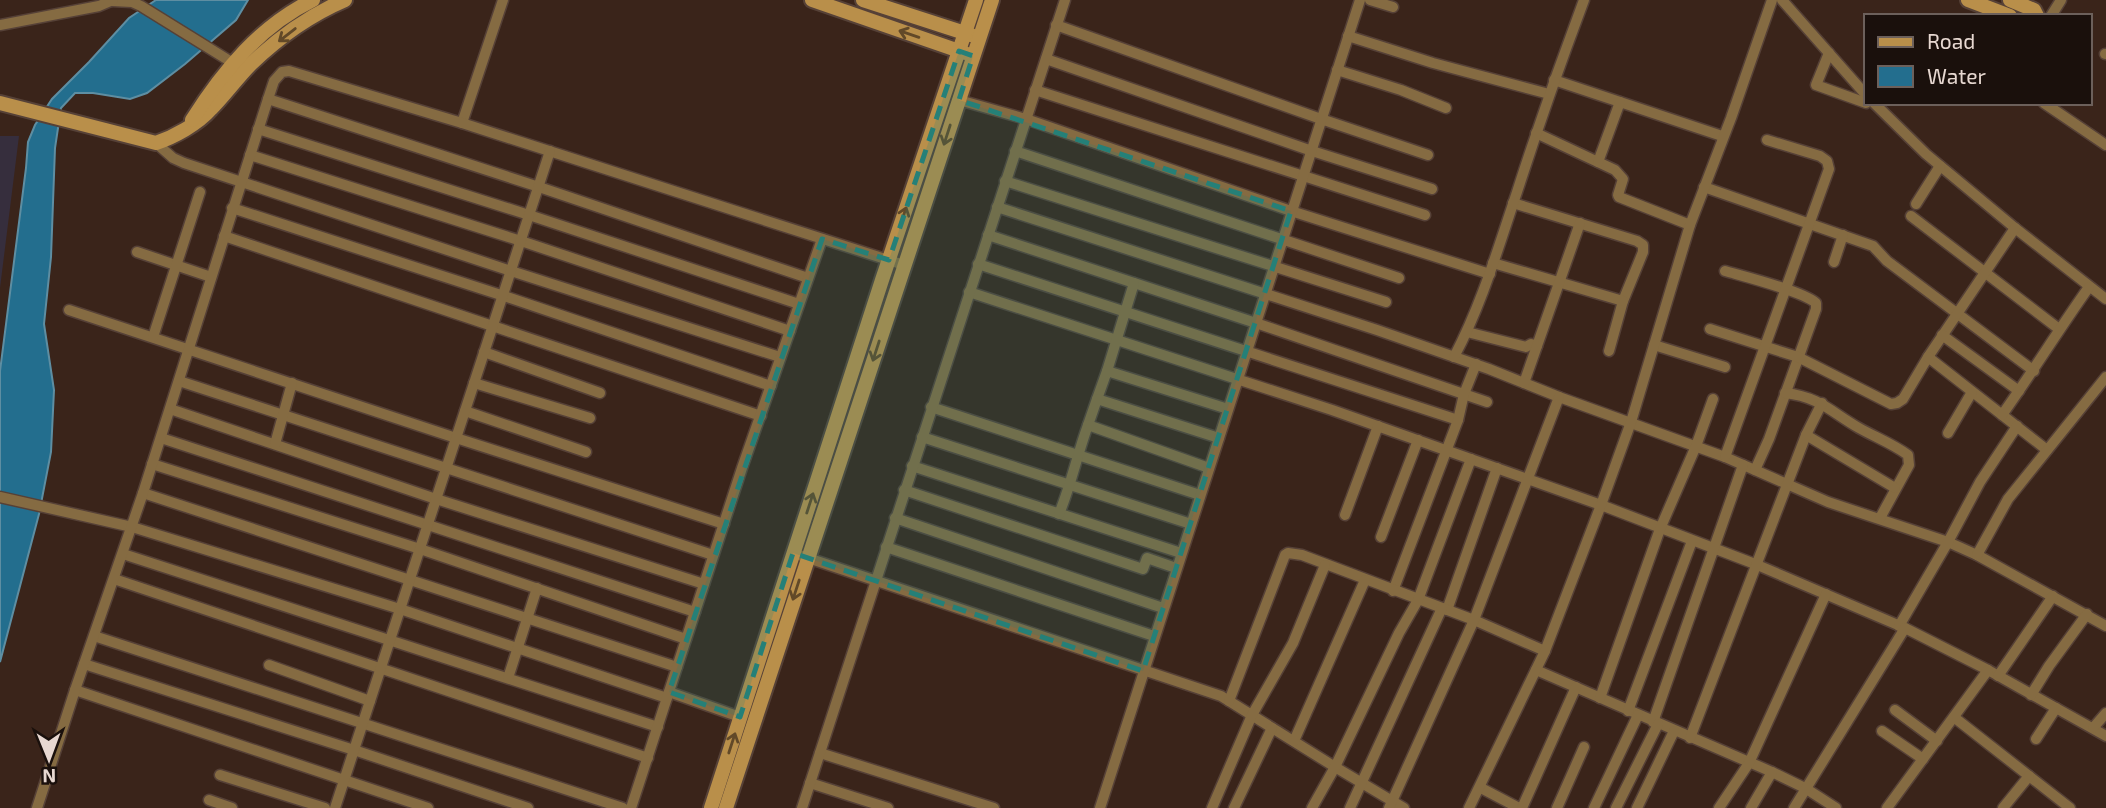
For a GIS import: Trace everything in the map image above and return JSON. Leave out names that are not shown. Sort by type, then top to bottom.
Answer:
[{"type":"street","points":[[187,127],[233,63],[265,30],[313,0]]},
{"type":"street","points":[[156,144],[209,112],[250,64],[290,31],[345,0]]},
{"type":"street","points":[[462,123],[503,0]]},
{"type":"street","points":[[812,0],[966,53]]},
{"type":"street","points":[[863,0],[972,36]]},
{"type":"street","points":[[972,36],[976,0]]},
{"type":"street","points":[[726,808],[889,260],[972,36],[992,0]]},
{"type":"street","points":[[802,808],[1065,0]]},
{"type":"street","points":[[1100,808],[1360,0]]},
{"type":"street","points":[[1370,0],[1393,7]]},
{"type":"street","points":[[1454,356],[1490,274],[1549,94],[1584,0]]},
{"type":"street","points":[[1469,808],[1545,651],[1601,505],[1631,422],[1690,225],[1772,0]]},
{"type":"street","points":[[1782,0],[1864,93]]},
{"type":"street","points":[[1968,0],[2005,14]]},
{"type":"street","points":[[2010,0],[2034,10],[2036,14]]},
{"type":"street","points":[[0,24],[99,6],[113,1],[132,2],[233,63]]},
{"type":"street","points":[[1056,25],[1427,155]]},
{"type":"street","points":[[1348,36],[1433,64],[1549,94]]},
{"type":"street","points":[[710,808],[740,717],[904,265],[959,100],[966,53]]},
{"type":"street","points":[[1829,53],[1816,85],[1864,102]]},
{"type":"street","points":[[1045,59],[1312,151],[1432,189]]},
{"type":"street","points":[[1337,70],[1401,90],[1446,108]]},
{"type":"street","points":[[37,808],[161,438],[258,129],[268,99],[282,72],[289,71],[462,123],[904,265]]},
{"type":"street","points":[[1554,80],[1723,136]]},
{"type":"street","points":[[1035,90],[1424,215]]},
{"type":"street","points":[[268,99],[808,278]]},
{"type":"street","points":[[959,100],[1490,274]]},
{"type":"street","points":[[1598,162],[1620,102]]},
{"type":"street","points":[[7,104],[156,144],[173,158],[242,182],[780,357]]},
{"type":"street","points":[[1876,105],[1940,166],[2014,228],[2106,299]]},
{"type":"street","points":[[2047,105],[2106,145]]},
{"type":"street","points":[[258,129],[799,304]]},
{"type":"street","points":[[1536,133],[1615,170],[1622,179],[1619,197],[1690,225]]},
{"type":"street","points":[[1725,457],[1829,169],[1827,161],[1820,156],[1767,141]]},
{"type":"street","points":[[335,808],[550,151]]},
{"type":"street","points":[[1015,151],[1399,278]]},
{"type":"street","points":[[250,155],[521,241],[790,331]]},
{"type":"street","points":[[1916,204],[1940,166]]},
{"type":"street","points":[[1005,181],[1386,302]]},
{"type":"street","points":[[1704,187],[1873,246],[1886,261],[2034,370]]},
{"type":"street","points":[[153,337],[200,192]]},
{"type":"street","points":[[1513,203],[1643,245],[1643,252],[1623,301],[1609,351]]},
{"type":"street","points":[[997,207],[1454,356],[1696,446],[1829,502],[1948,542],[1977,555],[2106,626]]},
{"type":"street","points":[[232,208],[771,386]]},
{"type":"street","points":[[1911,216],[2059,329]]},
{"type":"street","points":[[1524,383],[1580,223]]},
{"type":"street","points":[[1710,329],[1798,357],[1891,404],[1897,403],[1903,400],[1942,335],[2014,228]]},
{"type":"street","points":[[988,235],[1487,402]]},
{"type":"street","points":[[1834,262],[1843,235]]},
{"type":"street","points":[[225,236],[761,416]]},
{"type":"street","points":[[631,808],[713,555],[821,239]]},
{"type":"street","points":[[137,252],[211,277]]},
{"type":"street","points":[[1493,262],[1623,301]]},
{"type":"street","points":[[978,264],[1458,420]]},
{"type":"street","points":[[1725,271],[1786,289],[1816,303],[1769,439],[1755,470]]},
{"type":"street","points":[[1059,514],[1071,485],[1077,455],[1134,283]]},
{"type":"street","points":[[2002,415],[2089,287]]},
{"type":"street","points":[[969,292],[1378,426],[1601,505],[1755,564],[1902,627],[1988,670],[2106,736]]},
{"type":"street","points":[[69,310],[724,524]]},
{"type":"street","points":[[1466,332],[1526,348],[1536,346]]},
{"type":"street","points":[[1942,335],[2019,391]]},
{"type":"street","points":[[1654,345],[1725,367]]},
{"type":"street","points":[[484,352],[600,394]]},
{"type":"street","points":[[1928,357],[2046,450]]},
{"type":"street","points":[[1393,591],[1458,420],[1464,394],[1476,364]]},
{"type":"street","points":[[1107,371],[1228,409]]},
{"type":"street","points":[[1977,555],[2008,499],[2106,377]]},
{"type":"street","points":[[179,381],[713,555]]},
{"type":"street","points":[[275,444],[292,383]]},
{"type":"street","points":[[474,383],[590,418]]},
{"type":"street","points":[[1948,433],[1972,392]]},
{"type":"street","points":[[1785,393],[1797,394],[1822,403],[1856,426],[1908,454],[1909,465],[1880,518]]},
{"type":"street","points":[[1391,804],[1474,620],[1559,397]]},
{"type":"street","points":[[1097,399],[1219,438]]},
{"type":"street","points":[[1600,698],[1660,528],[1696,446],[1713,399]]},
{"type":"street","points":[[1690,738],[1755,564],[1806,435],[1822,403]]},
{"type":"street","points":[[932,407],[1200,495]]},
{"type":"street","points":[[170,409],[436,499],[704,584]]},
{"type":"street","points":[[465,411],[586,452]]},
{"type":"street","points":[[1087,425],[1209,468]]},
{"type":"street","points":[[1345,515],[1378,426]]},
{"type":"street","points":[[1794,808],[1902,627],[1980,482],[2017,426]]},
{"type":"street","points":[[1806,435],[1895,488]]},
{"type":"street","points":[[922,437],[1191,524]]},
{"type":"street","points":[[161,438],[695,612]]},
{"type":"street","points":[[1381,537],[1418,440]]},
{"type":"street","points":[[1312,808],[1418,600],[1471,459]]},
{"type":"street","points":[[152,464],[420,549],[686,639]]},
{"type":"street","points":[[1616,808],[1656,723],[1743,465]]},
{"type":"street","points":[[912,466],[1181,553]]},
{"type":"street","points":[[1350,808],[1445,609],[1497,468]]},
{"type":"street","points":[[904,490],[1143,569],[1147,558],[1176,568]]},
{"type":"street","points":[[143,493],[677,667]]},
{"type":"street","points":[[0,497],[132,527],[740,717]]},
{"type":"street","points":[[895,518],[1163,608]]},
{"type":"street","points":[[1594,808],[1633,713],[1692,541]]},
{"type":"street","points":[[886,547],[1154,636]]},
{"type":"street","points":[[1228,701],[1285,555],[1293,552],[1474,620],[1545,651]]},
{"type":"street","points":[[123,554],[658,727]]},
{"type":"street","points":[[800,556],[1221,696],[1362,783],[1391,804],[1404,808]]},
{"type":"street","points":[[1212,808],[1252,715],[1293,643],[1325,565]]},
{"type":"street","points":[[114,579],[648,758]]},
{"type":"street","points":[[1294,741],[1365,580]]},
{"type":"street","points":[[508,678],[537,588]]},
{"type":"street","points":[[1719,808],[1748,763],[1826,594]]},
{"type":"street","points":[[1998,676],[2053,596]]},
{"type":"street","points":[[2031,695],[2087,614]]},
{"type":"street","points":[[94,636],[623,808]]},
{"type":"street","points":[[84,664],[528,808]]},
{"type":"street","points":[[269,665],[370,701]]},
{"type":"street","points":[[1536,670],[1772,772],[1805,788],[1832,807]]},
{"type":"street","points":[[1887,808],[1988,670]]},
{"type":"street","points":[[1481,788],[1521,808],[1576,687]]},
{"type":"street","points":[[75,690],[428,808]]},
{"type":"street","points":[[2036,739],[2056,708]]},
{"type":"street","points":[[1895,710],[1937,741]]},
{"type":"street","points":[[2093,727],[2106,713]]},
{"type":"street","points":[[1955,718],[2070,808]]},
{"type":"street","points":[[1234,808],[1272,728]]},
{"type":"street","points":[[1637,808],[1674,731]]},
{"type":"street","points":[[1882,731],[1923,759]]},
{"type":"street","points":[[1557,808],[1584,747]]},
{"type":"street","points":[[820,753],[994,808]]},
{"type":"street","points":[[1751,808],[1772,772]]},
{"type":"street","points":[[220,775],[325,808]]},
{"type":"street","points":[[2003,808],[2029,776]]},
{"type":"street","points":[[810,783],[888,808]]},
{"type":"street","points":[[209,800],[232,808]]},
{"type":"highlighted area","points":[[959,51],[973,56],[959,100],[1291,211],[1143,671],[793,553],[740,717],[669,692],[822,239],[889,260]]},
{"type":"shaded area","points":[[0,136],[19,136],[0,288]]},
{"type":"water","points":[[156,0],[248,0],[236,20],[147,93],[130,99],[75,93],[61,108],[55,148],[51,257],[44,324],[54,390],[51,452],[39,514],[0,662],[0,371],[28,142],[35,125],[52,99],[129,18]]}]
